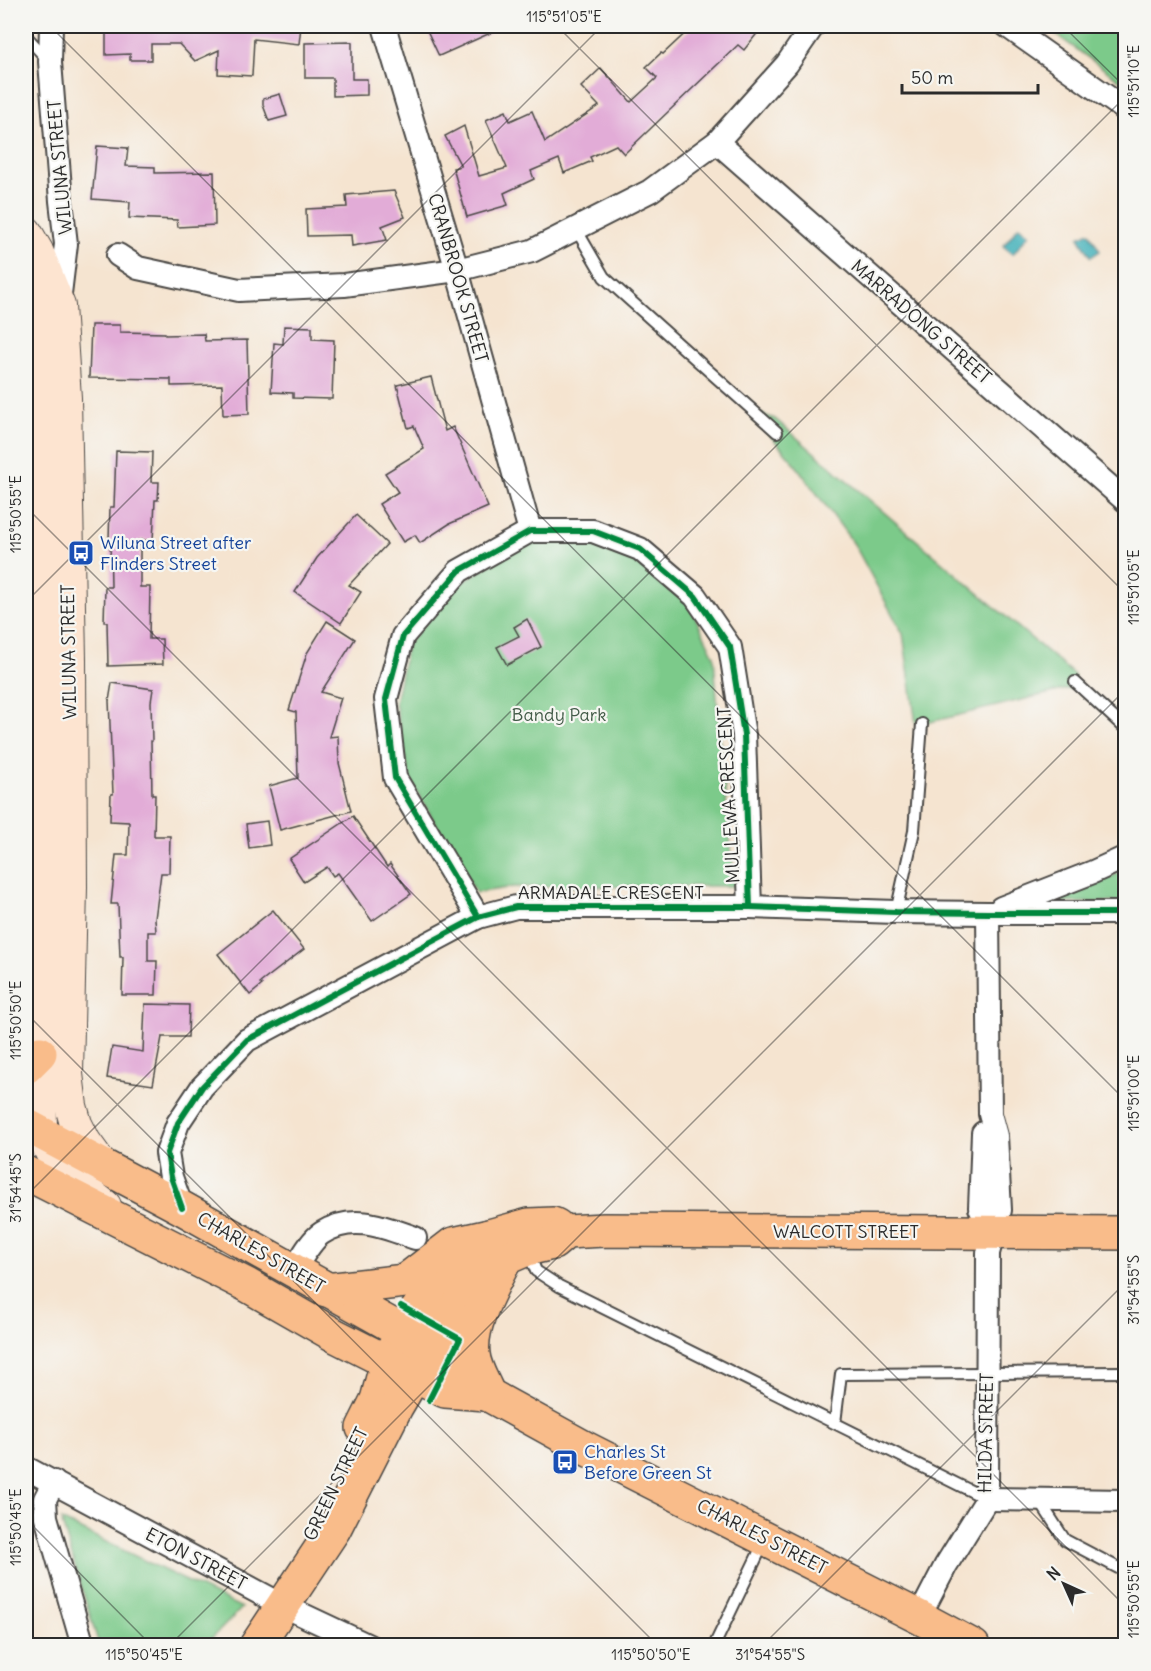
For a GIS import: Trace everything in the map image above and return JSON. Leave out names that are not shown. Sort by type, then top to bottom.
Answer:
[{"type":"main road","points":[[26,232],[37,251],[39,306]]},
{"type":"main road","name":"WILUNA STREET","points":[[39,306],[65,409],[70,648],[57,815],[33,1060],[33,1129],[79,1186],[134,1228]]},
{"type":"main road","name":"WILUNA STREET","points":[[57,815],[71,887],[67,1074],[70,1106],[85,1142],[101,1164]]},
{"type":"main road","name":"CHARLES STREET","points":[[33,1129],[182,1208],[402,1331]]},
{"type":"main road","name":"CHARLES STREET","points":[[26,1173],[247,1285],[336,1336],[410,1362],[458,1365],[488,1394],[585,1448],[973,1646]]},
{"type":"main road","name":"WALCOTT STREET","points":[[410,1362],[446,1322],[472,1286],[529,1225],[554,1224],[566,1232],[604,1230],[1125,1233]]},
{"type":"main road","points":[[326,1290],[405,1281],[453,1244],[507,1248],[476,1323],[472,1339],[473,1356],[488,1394]]},
{"type":"main road","name":"WALCOTT STREET","points":[[410,1362],[402,1331],[448,1268],[507,1248]]},
{"type":"main road","name":"GREEN STREET","points":[[255,1646],[284,1606],[315,1521],[378,1400],[410,1362]]},
{"type":"street","name":"WILUNA STREET","points":[[39,306],[66,244],[50,62],[51,26]]},
{"type":"street","name":"CRANBROOK STREET","points":[[384,26],[457,270],[530,531]]},
{"type":"street","points":[[118,255],[138,268],[239,290],[345,285],[457,270],[532,251],[650,191],[717,142],[787,64],[813,26]]},
{"type":"street","points":[[1007,26],[1125,110]]},
{"type":"street","name":"MARRADONG STREET","points":[[717,142],[1125,501]]},
{"type":"street","name":"MULLEWA CRESCENT","points":[[478,917],[395,778],[386,699],[403,636],[410,627],[459,571],[530,531],[593,531],[640,549],[695,596],[730,646],[744,735],[750,907]]},
{"type":"street","name":"ARMADALE CRESCENT","points":[[182,1208],[171,1177],[167,1153],[178,1123],[202,1087],[248,1040],[478,917],[516,907],[750,907],[988,913],[1125,857]]},
{"type":"street","points":[[993,1233],[980,1208],[983,1134],[990,1114],[988,913],[1125,913]]},
{"type":"street","points":[[294,1270],[304,1253],[320,1234],[342,1223],[377,1224],[415,1238]]},
{"type":"street","name":"HILDA STREET","points":[[919,1617],[946,1565],[987,1499],[988,1253],[993,1233]]},
{"type":"street","name":"ETON STREET","points":[[26,1468],[284,1606],[369,1646]]},
{"type":"street","points":[[54,1482],[45,1499],[46,1517],[82,1646]]},
{"type":"street","points":[[987,1499],[1125,1501]]},
{"type":"lane","points":[[26,36],[50,62]]},
{"type":"lane","points":[[576,229],[604,277],[777,432]]},
{"type":"lane","points":[[1075,682],[1125,729]]},
{"type":"lane","points":[[896,912],[914,831],[922,724]]},
{"type":"lane","points":[[507,1248],[536,1272],[559,1286],[987,1499]]},
{"type":"lane","points":[[835,1423],[841,1374],[1125,1372]]},
{"type":"lane","points":[[1039,1500],[1065,1540],[1125,1572]]},
{"type":"lane","points":[[714,1646],[766,1539]]},
{"type":"green space","points":[[1044,26],[1125,26],[1125,84]]},
{"type":"green space","points":[[753,411],[775,419],[1074,675],[1075,682],[1071,688],[916,724],[903,634],[854,544],[792,460],[760,424]]},
{"type":"green space","name":"Bandy Park","points":[[586,538],[632,556],[688,602],[714,656],[720,742],[735,886],[513,887],[476,893],[410,780],[395,703],[407,644],[459,584],[527,542]]},
{"type":"green space","points":[[1125,870],[1125,902],[1053,903],[1052,896]]},
{"type":"green space","points":[[61,1520],[242,1608],[205,1645],[99,1645]]},
{"type":"water","points":[[1019,226],[1029,234],[1013,254],[1003,246]]},
{"type":"water","points":[[1089,232],[1100,251],[1091,257],[1079,237]]},
{"type":"building","points":[[106,26],[301,26],[299,44],[254,39],[252,76],[218,74],[219,50],[195,61],[179,44],[151,44],[151,60],[130,60],[130,54],[106,55]]},
{"type":"building","points":[[425,26],[506,26],[439,56]]},
{"type":"building","points":[[693,26],[763,26],[744,50],[738,45],[624,154],[616,145],[590,157],[592,161],[564,173],[559,159],[531,171],[534,179],[504,193],[508,205],[467,217],[453,168],[461,166],[445,136],[464,126],[479,176],[507,168],[486,120],[506,111],[510,121],[532,111],[545,142],[599,106],[581,87],[601,68],[631,102],[657,78],[646,67]]},
{"type":"building","points":[[352,42],[352,79],[367,79],[367,95],[333,96],[333,78],[305,78],[305,43]]},
{"type":"building","points":[[280,94],[287,116],[269,121],[263,99]]},
{"type":"building","points":[[97,146],[128,148],[126,166],[155,167],[155,173],[214,172],[215,225],[178,227],[177,220],[129,218],[130,202],[92,199]]},
{"type":"building","points":[[394,191],[405,217],[382,226],[387,240],[352,246],[351,235],[307,236],[306,209],[347,207],[346,195]]},
{"type":"building","points":[[91,325],[120,325],[120,332],[165,333],[165,335],[204,334],[205,341],[247,340],[249,414],[223,415],[222,385],[171,386],[171,379],[89,378]]},
{"type":"building","points":[[284,326],[312,327],[312,339],[334,340],[332,399],[293,398],[293,393],[271,392],[274,343],[283,344]]},
{"type":"building","points":[[431,377],[445,431],[453,427],[488,507],[449,524],[420,543],[415,535],[403,542],[379,504],[398,492],[385,473],[424,449],[414,426],[408,428],[397,385]]},
{"type":"building","points":[[116,451],[152,452],[151,482],[159,482],[158,500],[155,500],[153,541],[140,540],[140,587],[150,587],[149,639],[162,639],[163,664],[108,666],[107,622],[104,622],[105,587],[111,587],[110,507],[114,507]]},
{"type":"building","points":[[356,515],[387,544],[349,585],[361,592],[341,623],[295,592],[317,558]]},
{"type":"building","points":[[527,619],[541,647],[507,665],[497,647],[519,636],[514,627]]},
{"type":"building","points":[[327,621],[355,639],[321,692],[341,698],[329,737],[338,736],[339,763],[351,811],[280,830],[269,786],[298,778],[296,712],[289,710],[307,653]]},
{"type":"building","points":[[112,683],[153,689],[151,741],[152,795],[155,795],[154,836],[170,836],[169,873],[161,873],[155,919],[156,932],[148,932],[148,961],[157,961],[156,995],[122,995],[123,957],[120,957],[118,904],[111,904],[116,855],[128,855],[129,822],[110,821],[111,794],[113,794],[109,701]]},
{"type":"building","points":[[353,816],[387,867],[390,864],[411,894],[372,921],[338,873],[333,876],[327,867],[304,882],[289,859]]},
{"type":"building","points":[[267,821],[270,845],[249,848],[246,824]]},
{"type":"building","points":[[273,910],[304,949],[260,983],[262,985],[250,995],[218,954]]},
{"type":"building","points":[[145,1004],[189,1005],[188,1037],[162,1037],[153,1085],[107,1078],[112,1047],[143,1052]]},
{"type":"cycle path","points":[[478,917],[395,778],[386,699],[403,636],[459,571],[530,531],[593,531],[640,549],[695,596],[730,647],[744,735],[750,907]]},
{"type":"cycle path","points":[[182,1208],[171,1177],[167,1153],[178,1123],[202,1087],[247,1040],[478,917],[516,907],[750,907],[896,912],[1126,913]]},
{"type":"cycle path","points":[[401,1306],[460,1339],[429,1400]]},
{"type":"place","name":"Wiluna Street after Flinders Street","points":[[81,553]]},
{"type":"place","name":"Charles St Before Green St","points":[[565,1462]]}]
